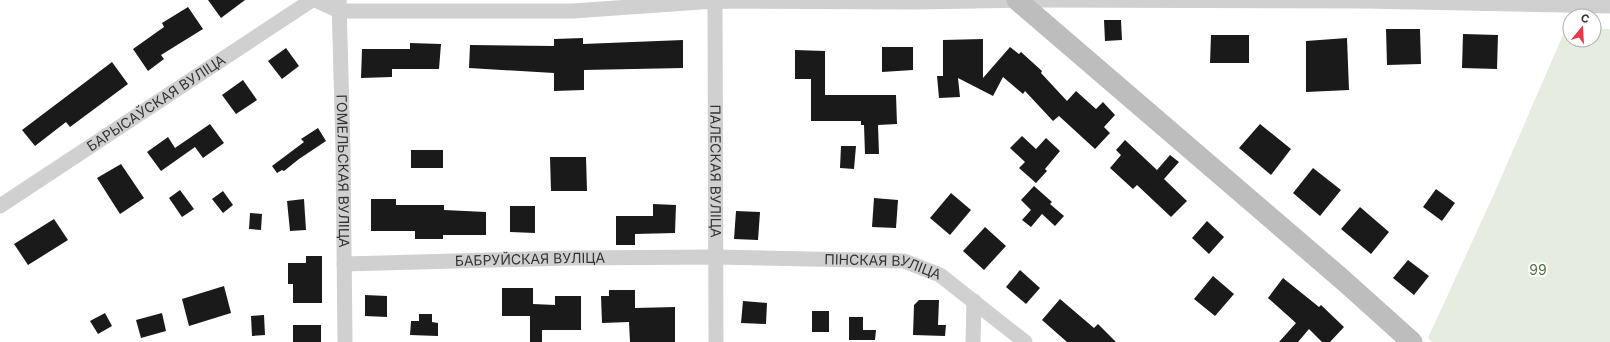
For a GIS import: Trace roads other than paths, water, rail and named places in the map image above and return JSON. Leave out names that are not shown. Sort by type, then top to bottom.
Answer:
[{"type":"main road","points":[[1017,1],[1343,280],[1402,337]]},
{"type":"street","name":"БАРЫСАЎСКАЯ ВУЛІЦА","points":[[0,206],[312,0]]},
{"type":"street","points":[[316,0],[340,6],[573,11],[715,0],[1364,1],[1610,6]]},
{"type":"street","name":"ПАЛЕСКАЯ ВУЛІЦА","points":[[715,0],[716,342]]},
{"type":"street","name":"ГОМЕЛЬСКАЯ ВУЛІЦА","points":[[340,6],[345,342]]},
{"type":"street","name":"БАБРУЙСКАЯ ВУЛІЦА","points":[[344,264],[569,258],[716,257]]},
{"type":"street","name":"ПІНСКАЯ ВУЛІЦА","points":[[716,257],[904,261],[940,275],[1025,342]]},
{"type":"street","points":[[973,342],[974,301]]},
{"type":"park label","name":"99","points":[[1538,270]]}]
